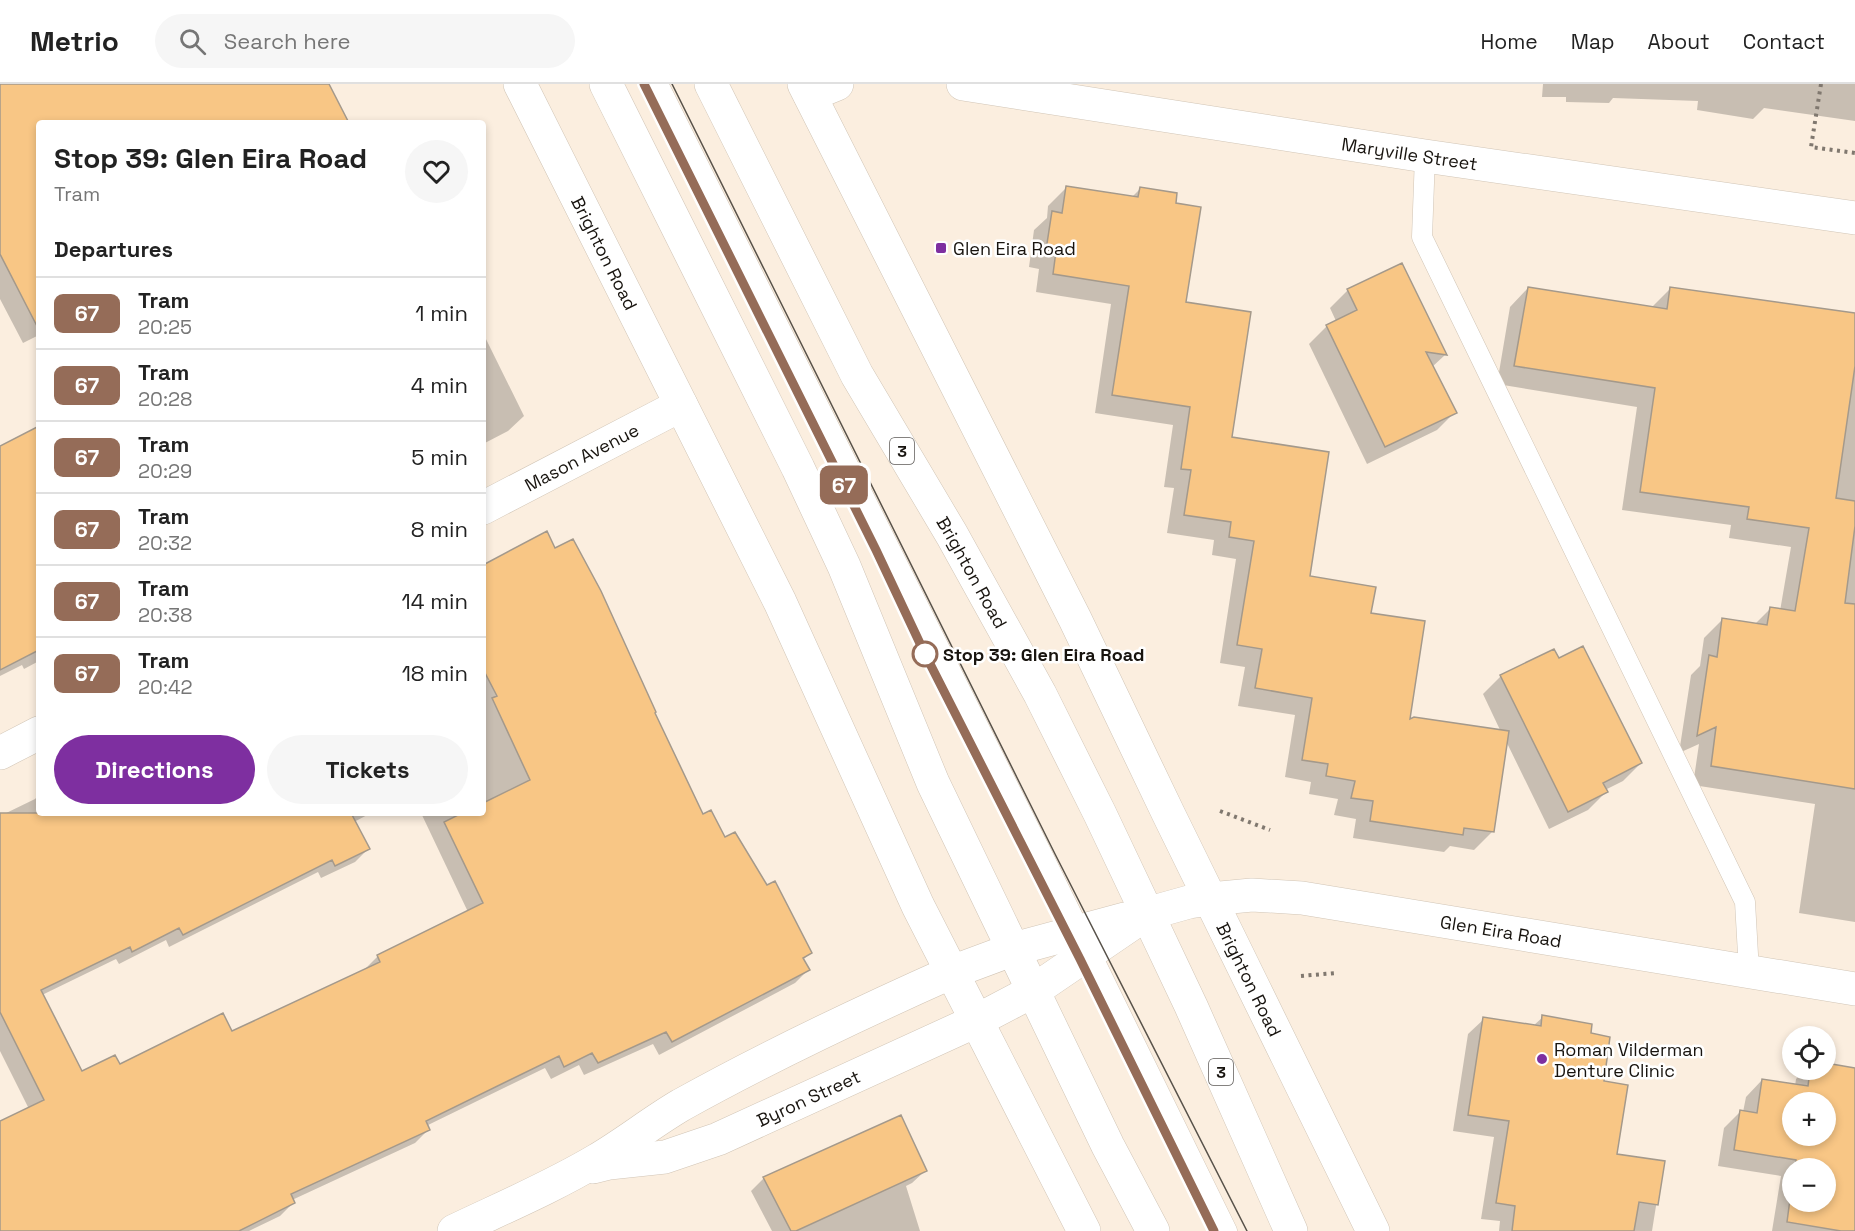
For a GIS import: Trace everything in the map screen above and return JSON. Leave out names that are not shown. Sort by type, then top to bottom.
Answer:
[{"type":"main road","name":"Brighton Road","points":[[520,84],[780,602],[918,906],[1084,1231]]},
{"type":"main road","points":[[606,84],[798,468],[844,566],[933,783],[1104,1138],[1154,1231]]},
{"type":"main road","name":"Maryville Street","points":[[963,84],[1425,156],[1855,218]]},
{"type":"main road","name":"Brighton Road","points":[[817,88],[1373,1231]]},
{"type":"main road","name":"Brighton Road","points":[[719,91],[857,375],[952,535],[1040,694],[1191,1006],[1292,1231]]},
{"type":"main road","name":"Mason Avenue","points":[[486,506],[681,405]]},
{"type":"main road","points":[[0,753],[36,735]]},
{"type":"main road","name":"Glen Eira Road","points":[[1033,991],[1085,942],[1146,914],[1190,902],[1251,895],[1302,898],[1855,989]]},
{"type":"main road","name":"Glen Eira Road","points":[[1014,949],[1085,942]]},
{"type":"main road","name":"Byron Street","points":[[454,1231],[574,1173],[666,1114],[865,1010],[952,972],[1014,949]]},
{"type":"main road","name":"Byron Street","points":[[574,1173],[609,1163],[665,1157],[718,1139],[976,1021],[1033,991]]},
{"type":"lane","points":[[658,84],[1227,1231]]},
{"type":"lane","points":[[1425,156],[1422,237],[1745,902],[1749,972]]},
{"type":"path","points":[[1821,84],[1811,147],[1855,153]]},
{"type":"path","points":[[1220,811],[1270,830]]},
{"type":"path","points":[[1301,976],[1336,973]]},
{"type":"building","points":[[0,84],[329,84],[347,120],[36,120],[36,324],[0,254]]},
{"type":"building","points":[[1066,186],[1138,197],[1140,187],[1177,193],[1176,203],[1201,207],[1186,302],[1251,312],[1232,437],[1329,452],[1310,576],[1376,587],[1371,613],[1425,621],[1410,719],[1414,717],[1509,731],[1494,832],[1464,828],[1463,835],[1370,821],[1373,801],[1351,798],[1355,781],[1326,776],[1328,764],[1302,760],[1312,698],[1255,688],[1262,649],[1237,645],[1254,541],[1229,537],[1231,522],[1184,515],[1191,470],[1181,469],[1190,407],[1112,395],[1129,286],[1053,274],[1056,251],[1046,250],[1052,211],[1062,213]]},
{"type":"building","points":[[1402,263],[1447,355],[1426,352],[1457,413],[1385,447],[1326,325],[1357,310],[1347,289]]},
{"type":"building","points":[[1528,287],[1667,309],[1670,287],[1855,313],[1855,366],[1836,498],[1855,501],[1855,526],[1845,603],[1855,604],[1855,789],[1711,766],[1716,727],[1697,736],[1709,655],[1717,657],[1722,618],[1767,625],[1770,607],[1795,611],[1809,528],[1747,519],[1749,507],[1640,492],[1655,388],[1514,366]]},
{"type":"building","points":[[36,428],[36,652],[0,670],[0,446]]},
{"type":"building","points":[[547,531],[555,548],[573,539],[601,591],[703,814],[711,810],[725,837],[735,832],[767,885],[775,881],[812,953],[803,958],[810,970],[672,1042],[666,1032],[598,1063],[592,1053],[564,1067],[559,1056],[426,1121],[430,1130],[291,1194],[295,1203],[239,1231],[0,1231],[0,1121],[44,1100],[0,1012],[0,813],[36,813],[36,816],[353,816],[370,849],[335,866],[332,860],[183,935],[179,928],[132,952],[130,947],[41,990],[82,1071],[115,1055],[120,1064],[223,1013],[232,1031],[380,962],[377,955],[483,903],[444,822],[456,816],[486,816],[486,802],[530,780],[492,698],[497,696],[486,675],[486,563]]},
{"type":"building","points":[[1583,646],[1642,763],[1603,783],[1608,792],[1568,812],[1500,675],[1554,649],[1559,658]]},
{"type":"building","points":[[1542,1015],[1592,1024],[1591,1033],[1610,1037],[1604,1081],[1628,1085],[1617,1154],[1665,1161],[1658,1205],[1639,1202],[1634,1231],[1512,1231],[1515,1206],[1496,1203],[1509,1121],[1468,1115],[1483,1017],[1541,1026]]},
{"type":"building","points":[[1836,1065],[1855,1068],[1855,1231],[1841,1231],[1787,1222],[1788,1212],[1836,1212],[1836,1158],[1784,1158],[1734,1150],[1740,1110],[1757,1113],[1762,1079],[1808,1086],[1809,1080],[1836,1080]]},
{"type":"building","points":[[901,1115],[927,1171],[796,1231],[791,1231],[763,1177]]},
{"type":"tram line","points":[[644,84],[876,550],[925,654],[1080,959],[1214,1231]]},
{"type":"tram line","name":"67","points":[[644,84],[876,550],[925,654],[1080,959],[1214,1231]]},
{"type":"tram line","points":[[672,84],[1055,854],[1247,1231]]},
{"type":"place","name":"Glen Eira Road","points":[[941,248]]},
{"type":"place","name":"Stop 39: Glen Eira Road","points":[[925,654]]},
{"type":"place","name":"Roman Vilderman Denture Clinic","points":[[1542,1059]]}]
